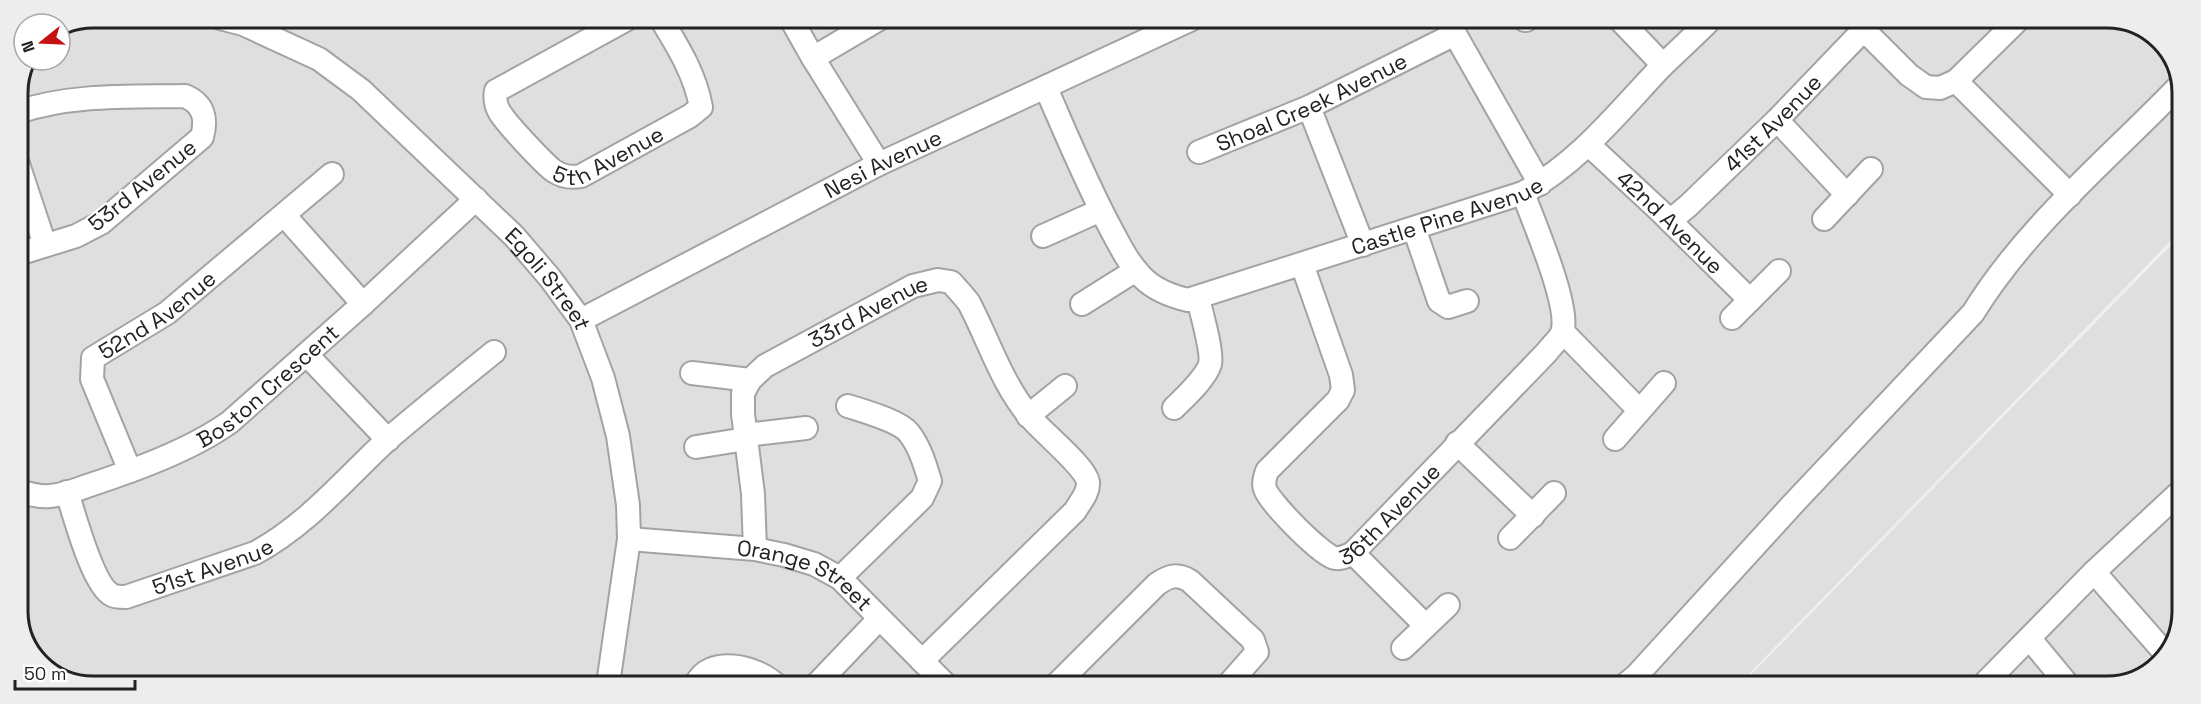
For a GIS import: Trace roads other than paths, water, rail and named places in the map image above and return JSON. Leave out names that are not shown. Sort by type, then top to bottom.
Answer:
[{"type":"street","name":"Egoli Street","points":[[252,28],[319,59],[361,90],[521,244],[550,278],[580,320],[603,378],[618,436],[628,505],[629,539],[609,676]]},
{"type":"street","name":"5th Avenue","points":[[611,28],[496,91],[495,100],[502,117],[554,171],[569,178],[581,176],[690,116],[701,107],[698,87],[666,28]]},
{"type":"street","points":[[796,28],[879,164]]},
{"type":"street","points":[[813,58],[864,28]]},
{"type":"street","name":"Nesi Avenue","points":[[580,320],[879,164],[1175,28]]},
{"type":"street","name":"Shoal Creek Avenue","points":[[1199,152],[1309,106],[1449,28]]},
{"type":"street","points":[[1452,28],[1532,189],[1560,297],[1564,318],[1563,332],[1639,410]]},
{"type":"street","points":[[1628,28],[1663,65]]},
{"type":"street","name":"Castle Pine Avenue","points":[[1046,88],[1101,210],[1129,261],[1143,278],[1171,296],[1188,300],[1532,189],[1589,145],[1663,65],[1702,28]]},
{"type":"street","name":"41st Avenue","points":[[1670,221],[1777,120],[1867,28]]},
{"type":"street","points":[[1871,28],[1909,75],[1926,87],[1940,88],[1956,81],[2010,28]]},
{"type":"street","points":[[1956,81],[2070,195]]},
{"type":"street","points":[[1634,676],[1973,313],[1992,282],[2016,252],[2098,165],[2172,93]]},
{"type":"street","name":"53rd Avenue","points":[[28,108],[94,97],[185,96],[198,103],[204,114],[202,137],[101,223],[76,236],[28,251]]},
{"type":"street","points":[[1309,106],[1363,244]]},
{"type":"street","points":[[1777,120],[1847,195]]},
{"type":"street","name":"42nd Avenue","points":[[1589,145],[1750,300]]},
{"type":"street","points":[[1824,219],[1871,169]]},
{"type":"street","name":"52nd Avenue","points":[[130,471],[92,379],[93,358],[167,313],[332,174]]},
{"type":"street","points":[[28,195],[45,245]]},
{"type":"street","name":"Boston Crescent","points":[[29,493],[52,496],[67,492],[130,471],[213,434],[307,355],[476,199]]},
{"type":"street","points":[[1043,236],[1101,210]]},
{"type":"street","points":[[284,215],[363,304]]},
{"type":"street","points":[[1414,228],[1439,301],[1448,307],[1467,301]]},
{"type":"street","name":"36th Avenue","points":[[1302,264],[1341,375],[1343,390],[1338,400],[1267,471],[1264,479],[1265,490],[1274,505],[1321,551],[1334,558],[1353,553],[1547,352],[1563,332]]},
{"type":"street","points":[[1082,304],[1136,270]]},
{"type":"street","points":[[1732,318],[1779,271]]},
{"type":"street","name":"33rd Avenue","points":[[750,380],[765,366],[914,286],[938,280],[951,282],[968,302],[982,335],[1013,394],[1028,416],[1083,472],[1088,482],[1087,492],[1075,511],[922,661]]},
{"type":"street","points":[[1174,408],[1198,382],[1210,364],[1210,351],[1198,298]]},
{"type":"street","name":"51st Avenue","points":[[67,492],[94,572],[104,588],[112,595],[126,597],[255,554],[272,544],[291,531],[388,440],[494,352]]},
{"type":"street","points":[[307,355],[388,440]]},
{"type":"street","points":[[692,373],[750,380],[743,393],[753,494],[755,549]]},
{"type":"street","points":[[1615,439],[1664,383]]},
{"type":"street","points":[[1028,416],[1065,386]]},
{"type":"street","points":[[840,578],[922,498],[930,481],[924,462],[908,432],[897,425],[848,405]]},
{"type":"street","points":[[696,447],[806,428]]},
{"type":"street","points":[[1457,443],[1533,516]]},
{"type":"street","points":[[1510,538],[1554,493]]},
{"type":"street","points":[[1992,676],[2094,572],[2172,499]]},
{"type":"street","name":"Orange Street","points":[[629,539],[755,549],[814,564],[840,578],[879,620],[937,676]]},
{"type":"street","points":[[1353,553],[1426,626]]},
{"type":"street","points":[[2094,572],[2161,648]]},
{"type":"street","points":[[1065,676],[1157,584],[1167,578],[1181,576],[1190,581],[1253,640],[1257,652],[1237,676]]},
{"type":"street","points":[[1403,648],[1448,604]]},
{"type":"street","points":[[825,676],[879,620]]},
{"type":"street","points":[[2030,639],[2061,676]]},
{"type":"street","points":[[700,676],[707,670],[730,666],[745,668],[760,676]]}]
